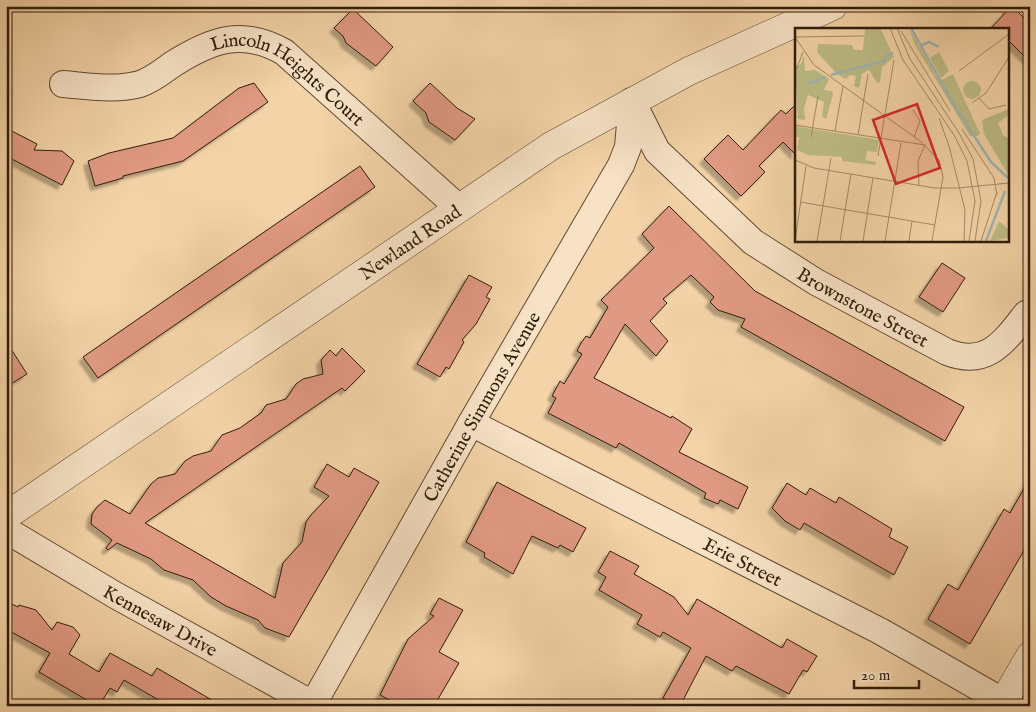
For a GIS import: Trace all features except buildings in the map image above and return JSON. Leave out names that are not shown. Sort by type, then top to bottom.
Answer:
[{"type":"street","name":"Newland Road","points":[[6,516],[551,146],[632,101],[736,49],[833,6]]},
{"type":"street","name":"Lincoln Heights Court","points":[[63,84],[122,88],[151,79],[193,52],[217,41],[230,39],[261,41],[284,52],[459,208]]},
{"type":"street","name":"Brownstone Street","points":[[632,101],[657,151],[753,242],[816,282],[947,352],[964,357],[990,352],[1004,342],[1026,314],[1030,316]]},
{"type":"street","name":"Catherine Simmons Avenue","points":[[314,705],[471,423],[621,165],[628,147],[632,101]]},
{"type":"street","name":"Erie Street","points":[[471,423],[880,631],[1005,704]]},
{"type":"street","name":"Kennesaw Drive","points":[[6,530],[115,595],[314,705]]},
{"type":"street","points":[[1005,704],[1030,656]]}]
